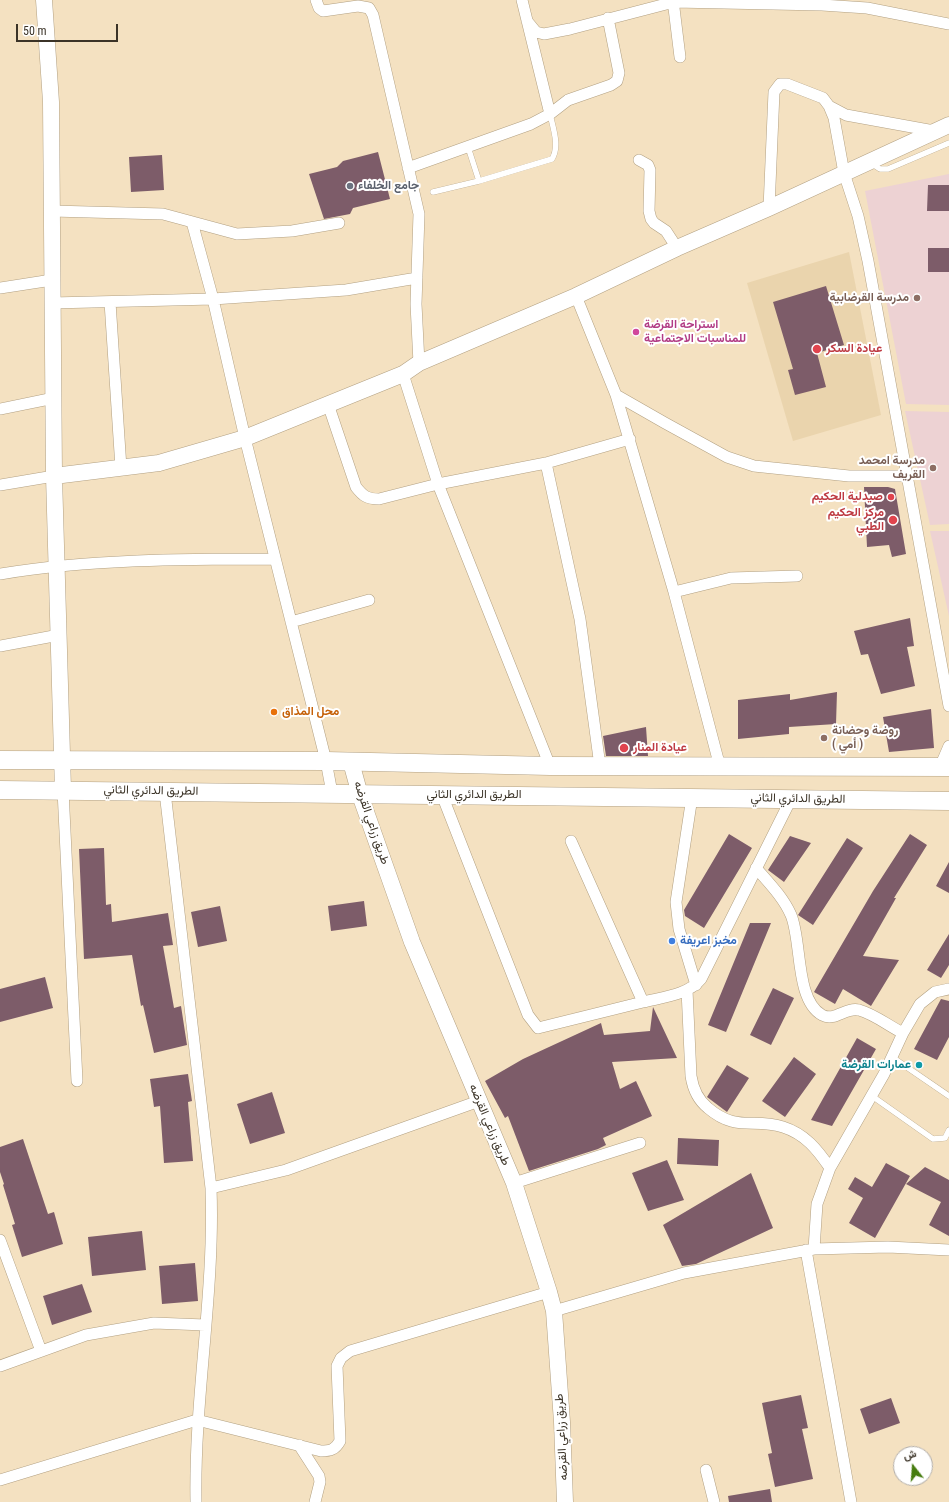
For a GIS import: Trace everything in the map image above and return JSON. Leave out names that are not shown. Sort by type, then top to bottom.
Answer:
[{"type":"main road","points":[[0,760],[326,761],[550,766],[944,767]]},
{"type":"main road","name":"الطريق الدائري الثاني","points":[[0,790],[949,801]]},
{"type":"street","points":[[44,0],[51,102],[54,476],[62,760],[77,1082]]},
{"type":"street","points":[[316,0],[319,8],[323,11],[358,6],[369,8],[372,15],[419,214],[416,312],[419,363]]},
{"type":"street","points":[[522,0],[550,114]]},
{"type":"street","points":[[527,21],[536,32],[544,34],[570,29],[674,1],[822,5],[868,8],[949,24]]},
{"type":"street","points":[[674,1],[680,57]]},
{"type":"street","points":[[408,168],[531,124],[550,114],[568,100],[617,81],[619,73],[608,18]]},
{"type":"street","points":[[769,208],[774,92],[780,84],[787,84],[823,98],[829,106],[834,118],[844,173],[858,216],[868,261],[949,706]]},
{"type":"street","points":[[829,106],[846,115],[934,132]]},
{"type":"street","points":[[0,485],[54,476],[159,463],[245,438],[402,374],[419,363],[576,296],[677,248],[769,208],[949,125]]},
{"type":"street","points":[[639,160],[648,165],[650,170],[649,211],[651,219],[654,224],[668,233],[677,248]]},
{"type":"street","points":[[52,211],[152,212],[237,234],[292,231],[339,223]]},
{"type":"street","points":[[192,222],[213,299],[245,438],[326,761],[332,793]]},
{"type":"street","points":[[52,303],[213,299],[346,290],[417,278]]},
{"type":"street","points":[[0,288],[52,280]]},
{"type":"street","points":[[576,296],[616,395],[630,439],[674,592],[720,767]]},
{"type":"street","points":[[110,302],[121,468]]},
{"type":"street","points":[[402,374],[438,484],[550,766]]},
{"type":"street","points":[[616,395],[727,457],[754,466],[850,476],[908,476]]},
{"type":"street","points":[[0,409],[54,398]]},
{"type":"street","points":[[328,404],[356,487],[362,495],[370,499],[379,499],[438,484],[546,463],[630,439]]},
{"type":"street","points":[[546,463],[580,619],[600,766]]},
{"type":"street","points":[[0,574],[57,567],[172,559],[275,559]]},
{"type":"street","points":[[674,592],[731,578],[797,576]]},
{"type":"street","points":[[291,622],[369,600]]},
{"type":"street","points":[[0,646],[59,635]]},
{"type":"street","points":[[944,767],[949,746]]},
{"type":"street","name":"طريق زراعي القرضه","points":[[350,762],[412,942],[514,1183],[549,1292],[554,1311],[562,1422],[565,1502]]},
{"type":"street","points":[[165,792],[211,1188],[212,1231],[197,1420],[196,1502]]},
{"type":"street","points":[[442,795],[532,1022],[538,1028],[644,1002],[692,988],[701,979],[791,799]]},
{"type":"street","points":[[692,797],[676,902],[676,916],[692,988],[692,1084],[699,1099],[716,1115],[734,1123],[782,1127],[798,1133],[818,1150],[830,1168]]},
{"type":"street","points":[[571,841],[644,1002]]},
{"type":"street","points":[[756,868],[775,890],[791,916],[804,989],[814,1008],[820,1014],[828,1018],[836,1017],[848,1011],[859,1010],[870,1014],[903,1033]]},
{"type":"street","points":[[851,1502],[810,1249],[817,1204],[830,1168],[872,1096],[903,1033],[920,1004],[935,992],[949,989]]},
{"type":"street","points":[[211,1188],[286,1170],[479,1101]]},
{"type":"street","points":[[514,1183],[640,1143]]},
{"type":"street","points":[[0,1240],[41,1351]]},
{"type":"street","points":[[554,1311],[684,1273],[810,1249],[888,1247],[949,1250]]},
{"type":"street","points":[[0,1480],[197,1420],[321,1451],[330,1451],[336,1448],[340,1441],[337,1366],[341,1358],[350,1351],[549,1292]]},
{"type":"street","points":[[0,1366],[86,1335],[154,1323],[204,1325]]},
{"type":"street","points":[[300,1445],[319,1476],[320,1482],[315,1502]]},
{"type":"street","points":[[706,1470],[714,1502]]},
{"type":"lane","points":[[433,192],[479,181],[552,159],[556,153],[556,146],[550,114]]},
{"type":"lane","points":[[869,162],[880,169],[888,169],[949,143]]},
{"type":"lane","points":[[468,147],[479,181]]},
{"type":"lane","points":[[892,1057],[949,1096]]},
{"type":"lane","points":[[872,1096],[933,1139],[945,1138],[949,1130]]},
{"type":"shaded area","name":"مدرسة القرضابية","points":[[949,174],[949,405],[906,404],[865,191]]},
{"type":"shaded area","name":"عيادة السكر","points":[[849,252],[881,415],[793,441],[747,283]]},
{"type":"shaded area","name":"مدرسة امحمد القريف","points":[[905,411],[949,412],[949,524],[930,525]]},
{"type":"shaded area","points":[[930,531],[949,531],[949,616]]},
{"type":"building","name":"جامع الخلفاء","points":[[378,152],[390,199],[353,208],[350,214],[324,219],[309,174],[337,167],[343,161]]},
{"type":"building","points":[[162,155],[164,190],[131,192],[129,157]]},
{"type":"building","points":[[928,185],[949,185],[949,211],[927,211]]},
{"type":"building","points":[[928,248],[949,248],[949,272],[928,272]]},
{"type":"building","points":[[826,286],[844,345],[817,353],[826,387],[795,395],[788,370],[793,369],[773,302]]},
{"type":"building","points":[[864,487],[888,487],[895,489],[906,554],[892,557],[889,545],[867,547]]},
{"type":"building","points":[[910,618],[914,646],[907,647],[915,686],[881,694],[868,654],[861,655],[854,631]]},
{"type":"building","points":[[837,692],[836,724],[789,727],[789,734],[738,739],[738,700],[790,694],[790,700]]},
{"type":"building","points":[[931,709],[934,748],[889,752],[883,717]]},
{"type":"building","name":"عيادة المنار","points":[[646,727],[648,756],[606,756],[603,736]]},
{"type":"building","points":[[729,834],[752,848],[704,928],[685,916],[684,910]]},
{"type":"building","points":[[910,834],[927,845],[894,898],[896,898],[863,956],[899,960],[871,1006],[843,989],[835,1004],[814,992],[873,891]]},
{"type":"building","points":[[790,836],[811,843],[784,882],[768,870]]},
{"type":"building","points":[[847,838],[863,848],[813,925],[798,915]]},
{"type":"building","points":[[104,848],[106,905],[111,904],[112,922],[168,913],[173,945],[163,946],[174,1008],[181,1006],[187,1045],[154,1053],[143,1005],[141,1006],[132,955],[84,959],[79,849]]},
{"type":"building","points":[[949,862],[949,893],[936,886]]},
{"type":"building","points":[[364,901],[367,926],[331,931],[328,906]]},
{"type":"building","points":[[220,906],[227,941],[198,947],[191,912]]},
{"type":"building","points":[[750,923],[771,923],[726,1032],[708,1025]]},
{"type":"building","points":[[949,934],[949,965],[941,978],[927,970]]},
{"type":"building","points":[[45,977],[53,1008],[0,1022],[0,989]]},
{"type":"building","points":[[773,988],[794,998],[771,1045],[750,1035]]},
{"type":"building","points":[[941,999],[949,1001],[949,1037],[937,1060],[914,1049]]},
{"type":"building","points":[[653,1007],[677,1058],[612,1062],[620,1089],[636,1081],[652,1116],[603,1138],[606,1145],[598,1149],[529,1171],[508,1116],[505,1118],[485,1081],[523,1059],[601,1023],[604,1035],[650,1031]]},
{"type":"building","points":[[857,1038],[876,1049],[832,1126],[811,1120]]},
{"type":"building","points":[[794,1057],[816,1074],[785,1117],[762,1101]]},
{"type":"building","points":[[727,1065],[749,1078],[727,1112],[707,1097]]},
{"type":"building","points":[[188,1074],[192,1101],[188,1102],[193,1161],[164,1163],[160,1106],[154,1107],[150,1079]]},
{"type":"building","points":[[272,1092],[285,1133],[250,1144],[237,1104]]},
{"type":"building","points":[[678,1138],[719,1140],[718,1166],[677,1164]]},
{"type":"building","points":[[23,1139],[48,1214],[54,1212],[63,1244],[22,1257],[12,1225],[15,1224],[0,1172],[0,1147]]},
{"type":"building","points":[[667,1160],[684,1200],[648,1211],[632,1173]]},
{"type":"building","points":[[886,1163],[910,1176],[875,1238],[849,1223],[863,1198],[848,1189],[855,1177],[872,1187]]},
{"type":"building","points":[[925,1167],[949,1180],[949,1236],[929,1225],[941,1202],[906,1184]]},
{"type":"building","points":[[751,1173],[773,1228],[696,1264],[682,1266],[663,1225]]},
{"type":"building","points":[[142,1231],[146,1270],[92,1276],[88,1237]]},
{"type":"building","points":[[195,1263],[198,1301],[162,1304],[159,1266]]},
{"type":"building","points":[[82,1284],[92,1312],[52,1325],[43,1296]]},
{"type":"building","points":[[801,1395],[808,1428],[802,1429],[813,1479],[775,1487],[768,1454],[772,1453],[762,1403]]},
{"type":"building","points":[[891,1398],[900,1423],[869,1434],[860,1409]]},
{"type":"building","points":[[770,1489],[772,1502],[729,1502],[728,1496]]},
{"type":"place","name":"جامع الخلفاء","points":[[350,186]]},
{"type":"place","name":"مدرسة القرضابية","points":[[917,298]]},
{"type":"place","name":"استراحة القرضة للمناسبات الاجتماعية","points":[[636,332]]},
{"type":"place","name":"عيادة السكر","points":[[817,349]]},
{"type":"place","name":"مدرسة امحمد القريف","points":[[933,468]]},
{"type":"place","name":"صيدلية الحكيم","points":[[891,497]]},
{"type":"place","name":"مركز الحكيم الطبي","points":[[893,520]]},
{"type":"place","name":"محل المذاق","points":[[274,712]]},
{"type":"place","name":"روضة وحضانة ( أمي )","points":[[824,738]]},
{"type":"place","name":"عيادة المنار","points":[[624,748]]},
{"type":"place","name":"مخبز اعريفة","points":[[672,941]]},
{"type":"place","name":"عمارات القرضة","points":[[919,1065]]}]
